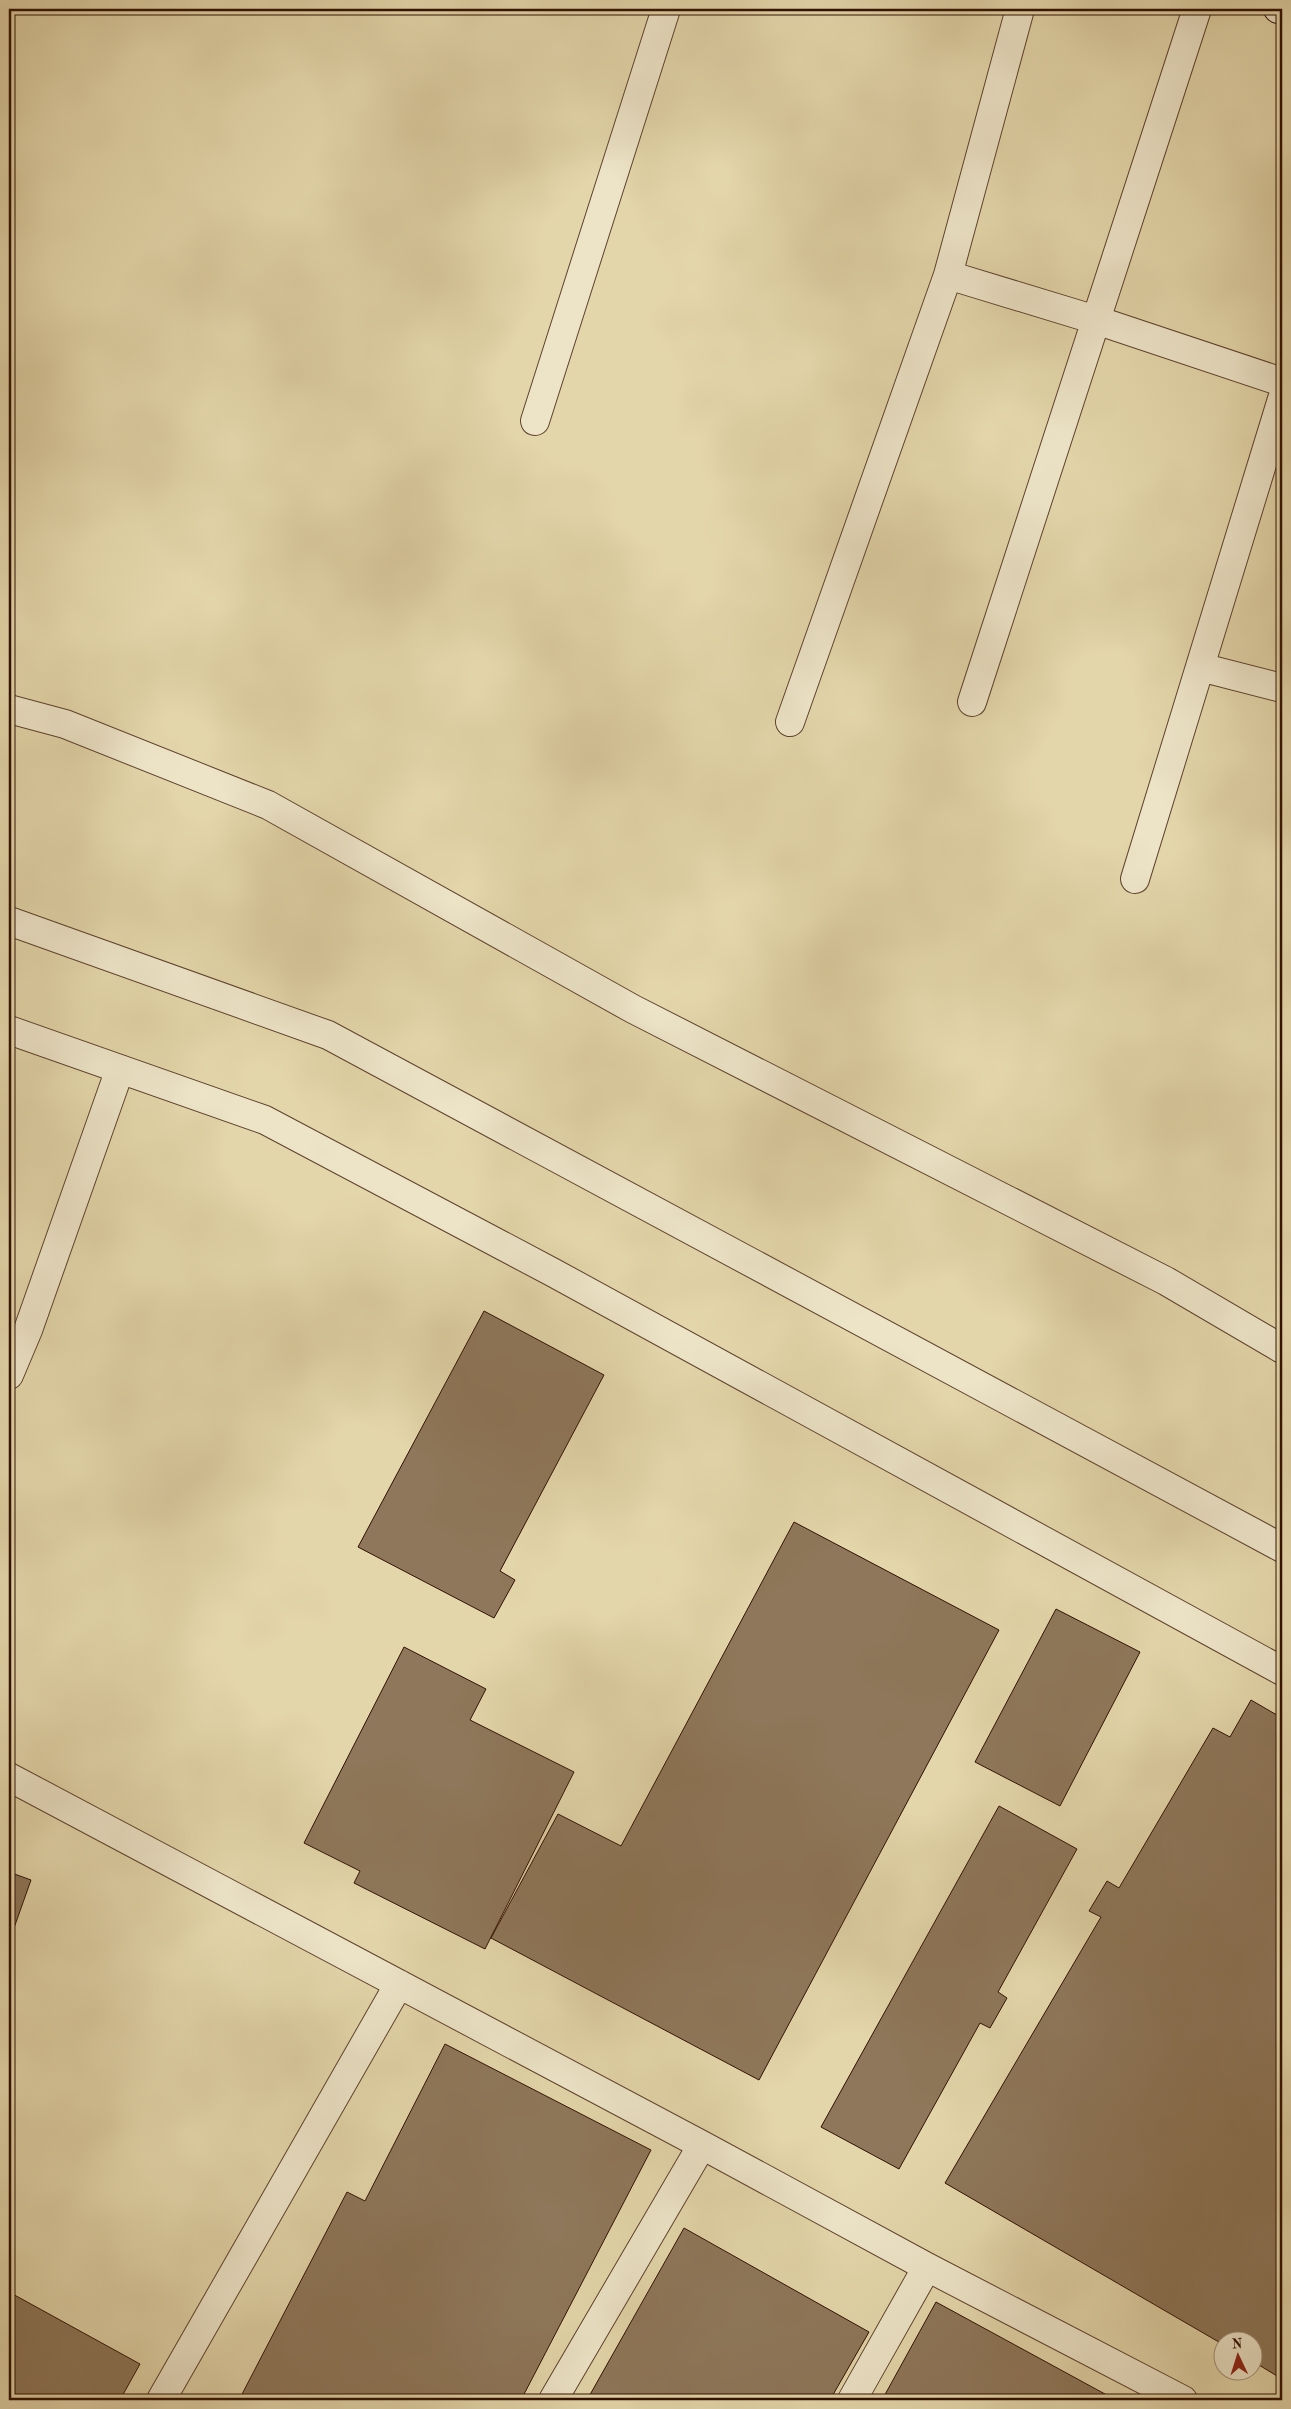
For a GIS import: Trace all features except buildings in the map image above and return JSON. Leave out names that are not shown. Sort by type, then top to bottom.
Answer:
[{"type":"street","points":[[535,421],[666,9]]},
{"type":"street","points":[[790,722],[948,275],[1020,9]]},
{"type":"street","points":[[972,702],[1197,9]]},
{"type":"street","points":[[1278,9],[1282,10]]},
{"type":"street","points":[[948,275],[1096,320],[1282,382]]},
{"type":"street","points":[[1135,878],[1282,399]]},
{"type":"street","points":[[1200,666],[1282,688]]},
{"type":"street","points":[[9,709],[65,724],[268,805],[633,1009],[1166,1281],[1282,1349]]},
{"type":"street","points":[[9,921],[328,1035],[1282,1548]]},
{"type":"street","points":[[9,1030],[265,1120],[552,1272],[1282,1671]]},
{"type":"street","points":[[9,1375],[28,1330],[120,1069]]},
{"type":"street","points":[[9,1777],[702,2145],[927,2267],[1183,2400]]},
{"type":"street","points":[[161,2400],[399,1984]]},
{"type":"street","points":[[553,2400],[702,2145]]},
{"type":"street","points":[[852,2400],[927,2267]]}]
